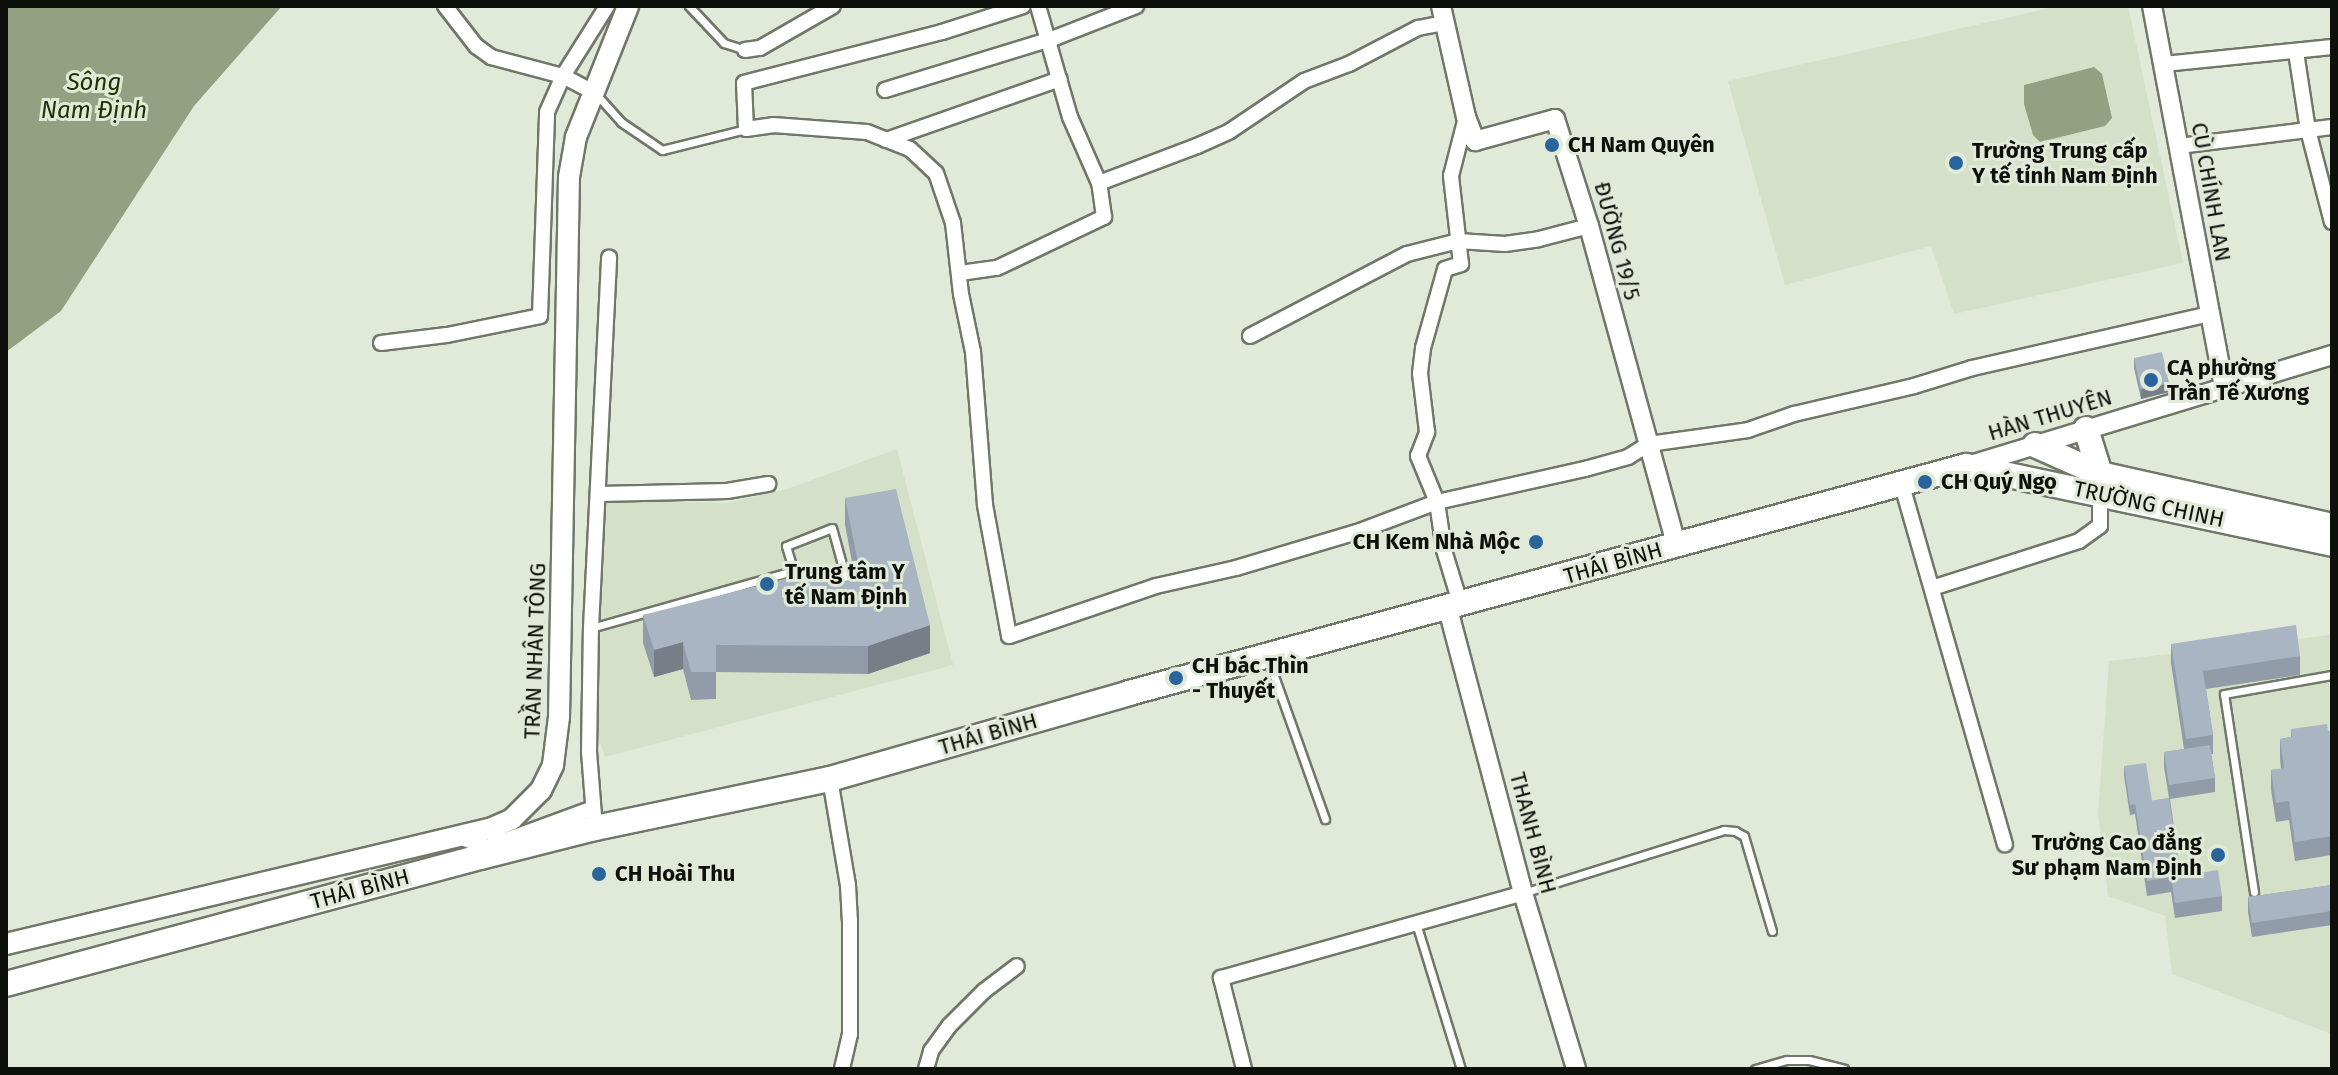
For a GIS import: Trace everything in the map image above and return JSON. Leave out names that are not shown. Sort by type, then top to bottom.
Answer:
[{"type":"main road","name":"TRẦN NHÂN TÔNG","points":[[6,944],[490,829],[528,807],[541,790],[553,765],[557,746],[569,177],[576,137],[628,6]]},
{"type":"main road","name":"TRƯỜNG CHINH","points":[[2086,429],[2100,483]]},
{"type":"main road","name":"TRƯỜNG CHINH","points":[[2035,445],[2100,483],[2332,544]]},
{"type":"main road","name":"TRƯỜNG CHINH","points":[[1966,466],[2100,483],[2332,526]]},
{"type":"main road","name":"THÁI BÌNH","points":[[6,984],[594,818],[830,779],[1966,466]]},
{"type":"street","points":[[445,6],[476,46],[491,57],[563,76],[595,93]]},
{"type":"street","points":[[381,343],[447,335],[540,316],[545,125],[551,99],[607,6]]},
{"type":"street","points":[[745,50],[760,48],[833,6]]},
{"type":"street","points":[[1023,6],[942,32],[744,83],[746,129],[773,125],[820,126],[867,132],[910,149],[936,173],[953,223],[973,352],[985,505],[1009,636],[1156,586],[1236,568],[1357,532],[1437,502],[1628,457],[1649,444],[1748,430],[1794,414],[1900,390],[1972,368],[2209,314]]},
{"type":"street","points":[[960,273],[997,268],[1104,217],[1099,183],[1070,117],[1038,6]]},
{"type":"street","points":[[885,90],[1048,40],[1136,6]]},
{"type":"street","name":"CÙ CHÍNH LAN","points":[[2152,6],[2224,386]]},
{"type":"street","points":[[1099,183],[1230,131],[1304,81],[1349,64],[1443,15],[1466,117],[1451,176],[1461,265],[1445,269],[1431,318],[1420,373],[1427,432],[1418,457],[1437,502],[1455,607]]},
{"type":"street","points":[[2164,64],[2332,47]]},
{"type":"street","points":[[2296,52],[2308,130],[2332,222]]},
{"type":"street","points":[[886,140],[1060,79]]},
{"type":"street","name":"ĐƯỜNG 19/5","points":[[1466,117],[1475,141],[1555,119],[1589,226],[1676,545]]},
{"type":"street","points":[[2179,146],[2332,127]]},
{"type":"street","points":[[1250,336],[1407,254],[1458,241],[1505,244],[1589,226]]},
{"type":"street","points":[[456,836],[487,847],[594,818],[589,736],[591,628],[600,494],[609,257]]},
{"type":"street","name":"HÀN THUYÊN","points":[[1966,466],[2332,355]]},
{"type":"street","points":[[1901,482],[2005,844]]},
{"type":"street","points":[[1932,588],[2079,541],[2100,526],[2100,483]]},
{"type":"street","points":[[600,494],[727,491],[768,484]]},
{"type":"street","name":"THANH BÌNH","points":[[1455,607],[1523,893],[1576,1069]]},
{"type":"street","points":[[830,779],[848,885],[850,920],[850,1034],[842,1069]]},
{"type":"street","points":[[1244,1069],[1221,978],[1523,893]]},
{"type":"street","points":[[926,1069],[931,1051],[949,1026],[984,991],[1017,966]]},
{"type":"lane","points":[[689,6],[724,43],[745,50]]},
{"type":"lane","points":[[595,93],[621,122],[662,150],[746,129]]},
{"type":"lane","points":[[832,528],[846,579],[800,592],[793,571],[786,546],[832,528]]},
{"type":"lane","points":[[591,628],[793,571]]},
{"type":"lane","points":[[1267,657],[1325,819]]},
{"type":"lane","points":[[2254,892],[2224,694],[2332,675]]},
{"type":"lane","points":[[1523,893],[1724,830],[1735,831],[1744,836],[1772,931]]},
{"type":"lane","points":[[1416,923],[1461,1069]]},
{"type":"lane","points":[[1755,1069],[1787,1060],[1809,1060],[1844,1069]]},
{"type":"shaded area","name":"Trường Trung cấp Y tế tỉnh Nam Định","points":[[2059,6],[2128,6],[2183,263],[1954,314],[1931,246],[1785,285],[1728,81]]},
{"type":"shaded area","name":"Trung tâm Y tế Nam Định","points":[[897,449],[953,665],[605,757],[597,734],[605,501],[727,503],[787,489]]},
{"type":"shaded area","name":"Trường Cao đẳng Sư phạm Nam Định","points":[[2332,630],[2332,1034],[2172,974],[2165,916],[2108,896],[2098,814],[2109,661],[2330,635]]},
{"type":"water","name":"Sông Nam Định","points":[[6,6],[282,6],[194,106],[61,311],[6,352]]},
{"type":"water","points":[[2094,67],[2102,74],[2112,118],[2105,126],[2040,142],[2033,135],[2024,104],[2024,85]]},
{"type":"building","name":"CA phường Trần Tế Xương","points":[[2162,352],[2169,383],[2141,389],[2134,358]]},
{"type":"building","points":[[896,489],[930,625],[868,646],[716,645],[716,672],[691,672],[683,642],[654,650],[643,615],[831,567],[835,584],[861,577],[845,498]]},
{"type":"building","points":[[2296,625],[2300,656],[2203,671],[2213,735],[2186,739],[2171,644]]},
{"type":"building","points":[[2327,724],[2328,731],[2332,731],[2332,836],[2295,842],[2289,801],[2276,803],[2271,770],[2284,768],[2280,739],[2292,737],[2291,729]]},
{"type":"building","points":[[2210,745],[2215,778],[2169,785],[2164,752]]},
{"type":"building","points":[[2146,763],[2152,801],[2130,805],[2124,766]]},
{"type":"building","points":[[2169,798],[2181,876],[2218,870],[2222,896],[2175,903],[2171,877],[2147,881],[2135,803]]},
{"type":"building","points":[[2332,885],[2332,911],[2252,923],[2248,897]]},
{"type":"place","name":"CH Nam Quyên","points":[[1552,145]]},
{"type":"place","name":"Trường Trung cấp Y tế tỉnh Nam Định","points":[[1956,163]]},
{"type":"place","name":"CA phường Trần Tế Xương","points":[[2151,380]]},
{"type":"place","name":"CH Quý Ngọ","points":[[1925,482]]},
{"type":"place","name":"CH Kem Nhà Mộc","points":[[1536,542]]},
{"type":"place","name":"Trung tâm Y tế Nam Định","points":[[767,584]]},
{"type":"place","name":"CH bác Thìn - Thuyết","points":[[1176,678]]},
{"type":"place","name":"Trường Cao đẳng Sư phạm Nam Định","points":[[2218,855]]},
{"type":"place","name":"CH Hoài Thu","points":[[599,874]]}]
